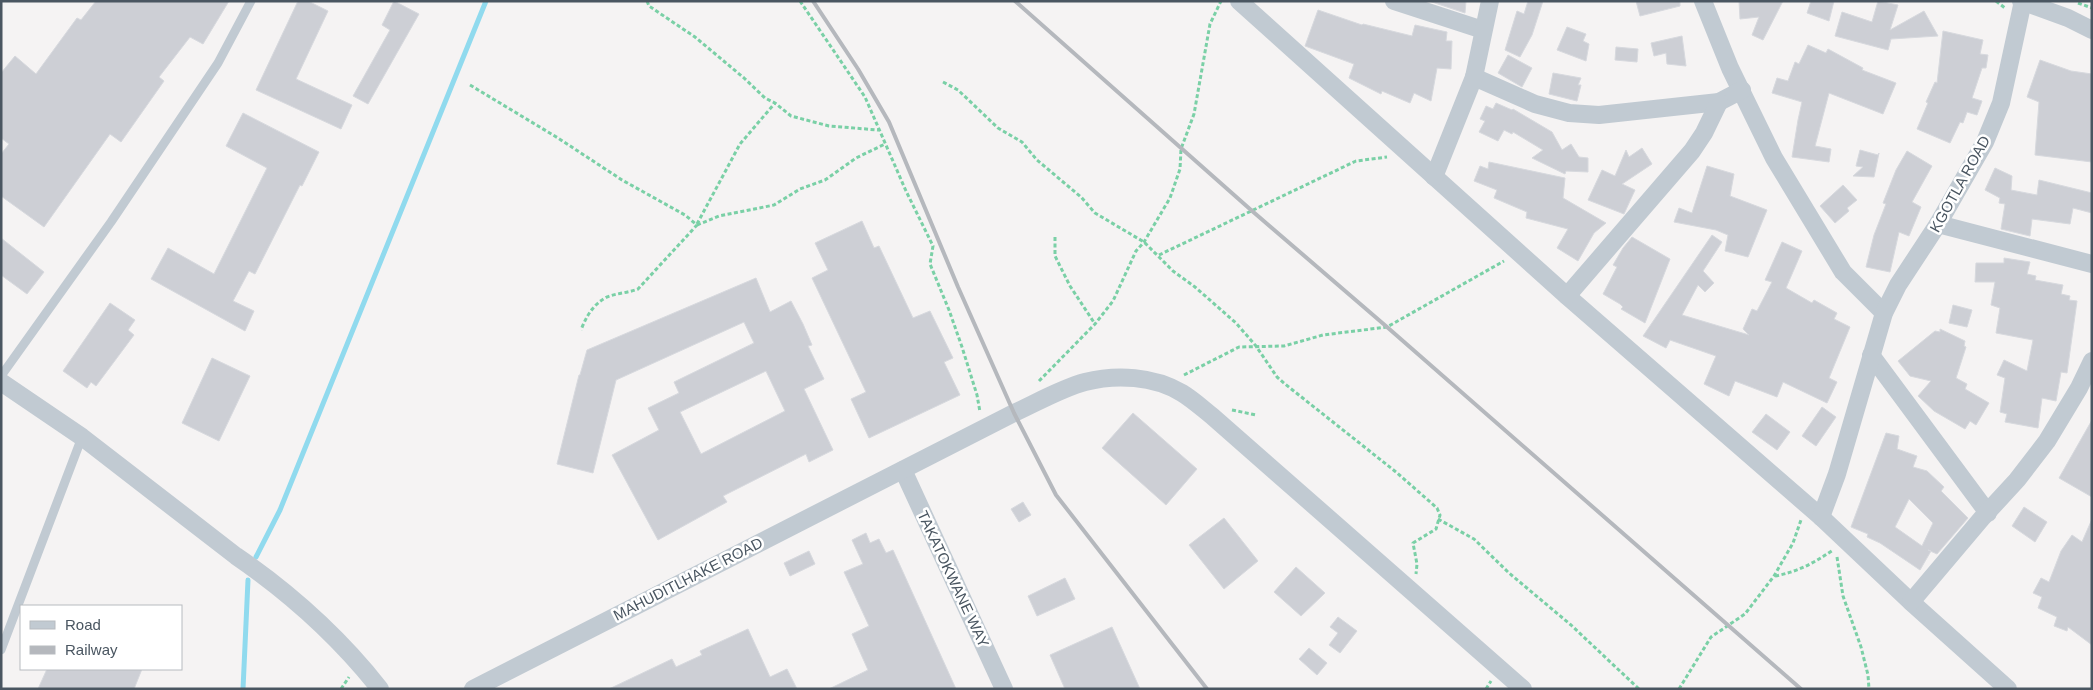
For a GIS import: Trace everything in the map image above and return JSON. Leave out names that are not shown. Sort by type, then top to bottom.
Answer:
[{"type":"street","points":[[1239,1],[1567,296],[1821,517],[1911,602],[2008,689]]},
{"type":"street","points":[[1394,1],[1483,30]]},
{"type":"street","points":[[1434,178],[1474,77],[1490,1]]},
{"type":"street","points":[[1703,1],[1730,68],[1774,158],[1843,272],[1884,313]]},
{"type":"street","points":[[2022,1],[2068,18],[2092,30]]},
{"type":"street","name":"KGOTLA ROAD","points":[[1821,517],[1837,474],[1884,313],[1898,285],[1938,224],[1985,142],[2001,103],[2022,1]]},
{"type":"street","points":[[1474,77],[1535,104],[1554,110],[1582,114],[1611,115],[1670,106],[1719,102],[1742,90]]},
{"type":"street","points":[[1567,296],[1692,151],[1704,133],[1719,102]]},
{"type":"street","points":[[1938,224],[2092,264]]},
{"type":"street","points":[[1871,356],[1988,513]]},
{"type":"street","points":[[1911,602],[2017,480],[2048,441],[2079,388],[2092,361]]},
{"type":"street","name":"MAHUDITLHAKE ROAD","points":[[473,689],[1014,412],[1084,382],[1116,377],[1150,380],[1181,392],[1212,416],[1523,689]]},
{"type":"street","points":[[1,382],[82,437],[260,573],[313,616],[359,662],[380,689]]},
{"type":"street","name":"TAKATOKWANE WAY","points":[[903,470],[1004,689]]},
{"type":"lane","points":[[1,376],[111,222],[218,64],[251,1]]},
{"type":"lane","points":[[1,650],[82,437]]},
{"type":"path","points":[[647,1],[649,6],[695,37],[765,98],[791,116],[829,126],[878,130]]},
{"type":"path","points":[[800,1],[864,97],[933,246],[930,264],[962,347],[977,395],[980,414],[988,411]]},
{"type":"path","points":[[1036,384],[1095,324],[1113,301],[1136,251],[1144,242],[1170,198],[1180,169],[1181,149],[1194,114],[1210,24],[1220,1]]},
{"type":"path","points":[[943,82],[958,90],[998,128],[1022,142],[1037,160],[1082,198],[1096,213],[1144,242],[1173,271],[1195,287],[1236,323],[1284,384],[1437,508],[1440,515],[1436,529],[1414,543],[1417,564],[1412,592]]},
{"type":"path","points":[[470,85],[558,138],[622,180],[686,215],[697,225]]},
{"type":"path","points":[[581,330],[588,312],[607,297],[638,289],[697,225],[740,144],[775,104]]},
{"type":"path","points":[[697,225],[719,216],[774,205],[800,189],[825,180],[856,158],[885,144]]},
{"type":"path","points":[[1159,256],[1356,161],[1391,157]]},
{"type":"path","points":[[1055,237],[1055,256],[1070,286],[1095,324]]},
{"type":"path","points":[[1167,387],[1191,370],[1239,347],[1284,346],[1323,335],[1387,327],[1512,256]]},
{"type":"path","points":[[1679,689],[1711,638],[1745,614],[1774,576],[1793,543],[1803,515]]},
{"type":"path","points":[[1438,520],[1474,539],[1509,573],[1571,625],[1639,689]]},
{"type":"path","points":[[1774,576],[1793,573],[1816,562],[1839,546]]},
{"type":"path","points":[[1835,549],[1843,596],[1861,647],[1868,675],[1869,689]]},
{"type":"building","points":[[96,1],[229,1],[203,44],[190,37],[159,77],[164,81],[121,142],[110,134],[44,227],[1,196],[1,154],[9,144],[1,138],[1,73],[15,56],[36,74],[77,18],[81,20]]},
{"type":"building","points":[[298,1],[308,1],[328,11],[296,79],[352,105],[341,129],[256,90]]},
{"type":"building","points":[[394,1],[419,14],[368,104],[353,96],[390,30],[382,25]]},
{"type":"building","points":[[1429,1],[1466,1],[1465,13]]},
{"type":"building","points":[[1528,1],[1543,1],[1532,35],[1520,57],[1505,50],[1517,11],[1524,14]]},
{"type":"building","points":[[1636,1],[1680,1],[1680,6],[1640,16]]},
{"type":"building","points":[[1739,1],[1783,1],[1763,40],[1752,35],[1759,17],[1740,19]]},
{"type":"building","points":[[1811,1],[1834,1],[1829,21],[1807,13]]},
{"type":"building","points":[[1878,1],[1898,5],[1890,30],[1924,11],[1938,36],[1891,39],[1888,50],[1835,36],[1842,12],[1872,22]]},
{"type":"building","points":[[1318,10],[1362,25],[1412,36],[1415,25],[1447,32],[1446,41],[1452,41],[1451,69],[1437,68],[1431,101],[1414,93],[1410,103],[1382,91],[1381,94],[1349,78],[1354,64],[1305,46]]},
{"type":"building","points":[[1567,27],[1586,34],[1583,41],[1589,44],[1586,61],[1557,50]]},
{"type":"building","points":[[1943,31],[1983,40],[1980,54],[1988,55],[1986,68],[1982,68],[1972,98],[1982,101],[1977,115],[1967,112],[1963,123],[1960,122],[1950,143],[1917,129],[1928,103],[1926,102],[1935,82],[1937,83]]},
{"type":"building","points":[[1682,36],[1686,66],[1667,64],[1666,53],[1654,56],[1651,43]]},
{"type":"building","points":[[1808,45],[1826,53],[1828,49],[1863,68],[1862,70],[1896,83],[1883,114],[1829,93],[1815,146],[1831,149],[1829,162],[1792,157],[1802,102],[1772,93],[1777,78],[1788,81],[1795,62],[1799,64]]},
{"type":"building","points":[[1616,47],[1638,49],[1637,62],[1615,60]]},
{"type":"building","points":[[1508,55],[1532,68],[1522,87],[1498,73]]},
{"type":"building","points":[[2040,60],[2071,71],[2092,74],[2092,162],[2035,155],[2039,102],[2027,97]]},
{"type":"building","points":[[1553,73],[1581,78],[1578,85],[1581,85],[1577,101],[1549,94]]},
{"type":"building","points":[[1496,103],[1513,109],[1552,132],[1562,150],[1571,144],[1579,157],[1588,158],[1588,172],[1566,171],[1565,174],[1532,158],[1543,150],[1513,132],[1512,134],[1504,130],[1498,141],[1479,132],[1485,121],[1480,119],[1486,106],[1493,109]]},
{"type":"building","points":[[243,113],[319,152],[255,274],[249,271],[233,301],[254,311],[245,331],[151,279],[168,248],[214,274],[267,168],[226,146]]},
{"type":"building","points":[[1642,148],[1652,164],[1622,184],[1635,190],[1624,214],[1588,200],[1602,170],[1615,176],[1626,150],[1629,157]]},
{"type":"building","points":[[1860,150],[1878,155],[1879,153],[1874,177],[1853,176],[1863,167],[1856,166]]},
{"type":"building","points":[[1907,151],[1932,166],[1912,202],[1921,207],[1909,236],[1899,232],[1890,272],[1866,267],[1874,235],[1886,204],[1883,203],[1896,170]]},
{"type":"building","points":[[1489,162],[1565,178],[1563,198],[1606,223],[1594,233],[1578,261],[1557,248],[1568,229],[1526,218],[1527,212],[1494,198],[1497,190],[1474,181],[1480,166],[1488,169]]},
{"type":"building","points":[[1707,166],[1734,174],[1730,196],[1767,210],[1748,257],[1725,251],[1728,235],[1716,230],[1674,222],[1679,208],[1692,213]]},
{"type":"building","points":[[1995,168],[2012,176],[2011,190],[2037,195],[2039,180],[2092,193],[2092,213],[2073,208],[2070,224],[2032,219],[2030,236],[2001,229],[2005,204],[1999,203],[2000,198],[1985,190]]},
{"type":"building","points":[[1843,185],[1857,200],[1847,208],[1849,211],[1835,223],[1820,206]]},
{"type":"building","points":[[862,221],[874,248],[879,246],[913,318],[930,311],[953,358],[944,362],[960,395],[869,438],[851,399],[866,392],[812,278],[828,270],[815,243]]},
{"type":"building","points":[[1712,235],[1722,242],[1703,271],[1714,283],[1705,292],[1698,285],[1682,315],[1749,335],[1743,329],[1752,309],[1757,311],[1772,282],[1765,280],[1782,242],[1802,251],[1786,288],[1812,303],[1814,300],[1837,313],[1834,319],[1850,327],[1829,378],[1837,382],[1827,403],[1783,382],[1777,397],[1735,381],[1729,396],[1704,384],[1716,356],[1670,340],[1666,348],[1643,336]]},
{"type":"building","points":[[1632,237],[1670,259],[1645,323],[1621,309],[1623,307],[1620,304],[1603,294],[1617,267],[1613,265]]},
{"type":"building","points":[[1,238],[44,272],[27,294],[1,275]]},
{"type":"building","points":[[2004,258],[2030,262],[2027,274],[2036,276],[2035,280],[2063,285],[2061,294],[2070,296],[2069,300],[2077,301],[2067,373],[2061,372],[2056,401],[2042,398],[2038,428],[2005,422],[2007,414],[2000,412],[2005,378],[1997,375],[2004,360],[2027,371],[2033,340],[1996,333],[2000,308],[1991,305],[1995,282],[1975,282],[1976,263],[2004,263]]},
{"type":"building","points":[[756,278],[770,312],[791,301],[803,324],[812,345],[808,346],[824,379],[804,389],[833,450],[809,462],[806,454],[723,496],[727,502],[658,540],[612,455],[659,430],[648,408],[679,393],[674,382],[754,343],[744,322],[616,380],[593,473],[557,464],[587,350]],"holes":[[[766,371],[785,411],[701,454],[680,412]]]},
{"type":"building","points":[[110,303],[135,320],[128,330],[134,335],[96,386],[91,382],[87,388],[63,371]]},
{"type":"building","points":[[1953,305],[1972,310],[1967,327],[1949,323]]},
{"type":"building","points":[[1940,329],[1965,341],[1964,346],[1966,347],[1956,378],[1967,384],[1965,389],[1989,403],[1976,425],[1970,421],[1965,429],[1934,411],[1918,396],[1931,381],[1910,376],[1898,361],[1935,331],[1940,332]]},
{"type":"building","points":[[212,358],[250,376],[219,441],[182,423]]},
{"type":"building","points":[[1822,407],[1836,417],[1816,446],[1802,436]]},
{"type":"building","points":[[1133,413],[1197,469],[1166,505],[1102,448]]},
{"type":"building","points":[[1766,414],[1790,432],[1777,450],[1752,432]]},
{"type":"building","points":[[2092,420],[2092,497],[2059,478]]},
{"type":"building","points":[[1886,433],[1899,436],[1897,449],[1917,456],[1913,467],[1927,471],[1944,487],[1941,491],[1968,518],[1937,554],[1931,551],[1920,570],[1880,543],[1867,537],[1868,534],[1851,527]],"holes":[[[1909,499],[1933,523],[1922,546],[1895,527]]]},
{"type":"building","points":[[1023,502],[1031,515],[1019,522],[1011,509]]},
{"type":"building","points":[[2024,507],[2047,522],[2035,542],[2012,526]]},
{"type":"building","points":[[1224,518],[1258,561],[1224,589],[1189,545]]},
{"type":"building","points":[[2092,519],[2092,645],[2068,627],[2067,631],[2054,626],[2057,617],[2038,608],[2042,597],[2033,593],[2041,578],[2049,582],[2061,551],[2072,535],[2082,542]]},
{"type":"building","points":[[866,533],[870,543],[879,539],[886,553],[893,550],[956,689],[829,689],[868,670],[852,634],[869,626],[844,572],[863,564],[852,540]]},
{"type":"building","points":[[809,551],[815,564],[790,576],[784,563]]},
{"type":"building","points":[[1296,567],[1325,593],[1301,616],[1274,592]]},
{"type":"building","points":[[1065,578],[1075,599],[1037,616],[1028,596]]},
{"type":"building","points":[[1338,617],[1357,631],[1340,653],[1329,645],[1338,633],[1330,627]]},
{"type":"building","points":[[1112,627],[1140,689],[1065,689],[1050,655]]},
{"type":"building","points":[[748,629],[770,677],[787,669],[797,689],[609,689],[672,659],[676,667],[702,655],[700,651]]},
{"type":"building","points":[[1309,648],[1327,663],[1317,675],[1299,659]]},
{"type":"building","points":[[47,670],[142,670],[134,689],[38,689]]},
{"type":"waterway","points":[[256,557],[280,510],[486,1]]},
{"type":"waterway","points":[[243,689],[248,580]]},
{"type":"railway","points":[[813,1],[858,69],[889,122],[958,287],[1014,413],[1056,495],[1207,689]]},
{"type":"railway","points":[[1015,1],[1251,210],[1801,689]]}]
